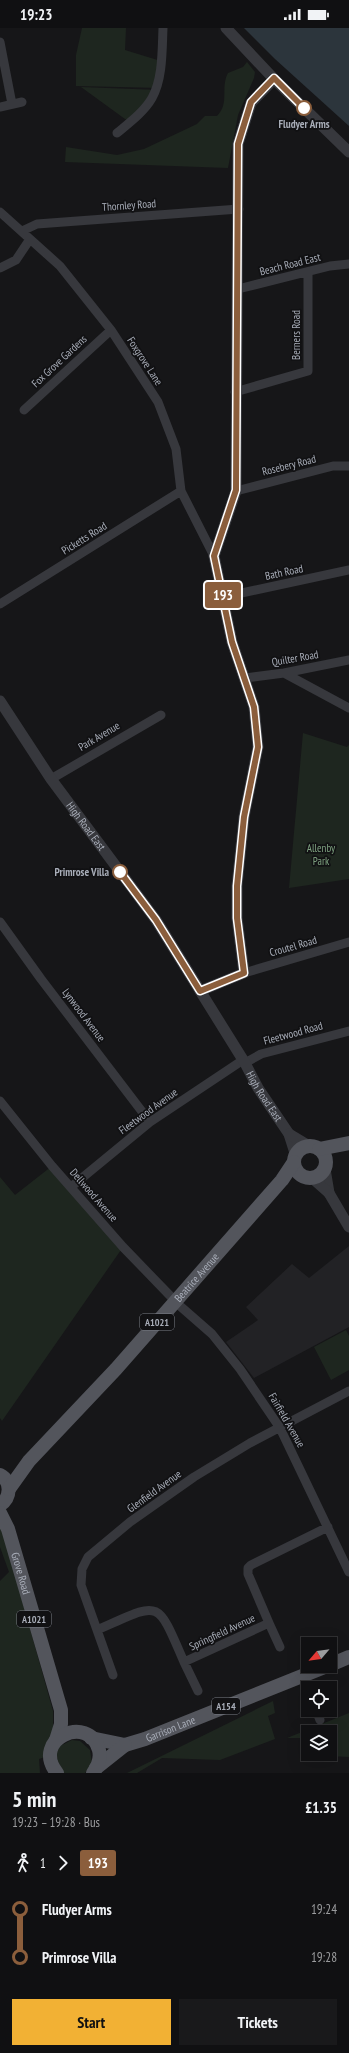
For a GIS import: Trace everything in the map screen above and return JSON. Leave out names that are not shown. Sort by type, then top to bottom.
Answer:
[{"type":"main road","name":"A1021","points":[[295,1159],[300,1150],[314,1147],[344,1145]]},
{"type":"main road","name":"A1021","points":[[282,1180],[293,1176],[319,1176],[344,1145]]},
{"type":"main road","points":[[314,1147],[326,1157],[326,1166]]},
{"type":"main road","points":[[295,1159],[296,1170],[307,1177]]},
{"type":"main road","name":"Beatrice Avenue","points":[[5,1497],[28,1461],[116,1369],[175,1300],[214,1259],[282,1180],[295,1159]]},
{"type":"main road","name":"Beatrice Avenue","points":[[0,1474],[28,1461]]},
{"type":"main road","points":[[0,1474],[5,1479],[5,1497]]},
{"type":"main road","name":"Grove Road","points":[[5,1497],[8,1529],[60,1710],[60,1728],[50,1755],[55,1772]]},
{"type":"main road","name":"Grove Road","points":[[0,1514],[8,1529]]},
{"type":"main road","name":"Garrison Lane","points":[[337,1662],[349,1657]]},
{"type":"main road","name":"Garrison Lane","points":[[56,1740],[69,1732],[125,1744],[145,1739],[309,1673]]},
{"type":"main road","points":[[60,1710],[97,1745],[99,1754],[95,1771]]},
{"type":"main road","name":"Garrison Lane","points":[[95,1771],[125,1744]]},
{"type":"street","points":[[117,133],[147,105],[153,97],[160,74],[163,28]]},
{"type":"street","points":[[226,28],[349,152]]},
{"type":"street","points":[[0,42],[12,104]]},
{"type":"street","points":[[200,991],[244,973],[237,918],[237,886],[244,817],[258,747],[254,707],[246,678],[232,642],[214,556],[236,490],[235,392],[238,289],[238,144],[251,102],[274,78]]},
{"type":"street","points":[[0,106],[22,102]]},
{"type":"street","name":"Thornley Road","points":[[22,231],[37,224],[238,209]]},
{"type":"street","name":"Foxgrove Lane","points":[[0,212],[60,266],[111,330],[158,402],[176,449],[181,491],[214,556]]},
{"type":"street","points":[[0,268],[16,260],[30,238]]},
{"type":"street","name":"Beach Road East","points":[[238,289],[308,272],[349,264]]},
{"type":"street","name":"Berners Road","points":[[235,392],[308,371],[308,272]]},
{"type":"street","name":"Fox Grove Gardens","points":[[24,410],[111,330]]},
{"type":"street","name":"Rosebery Road","points":[[236,490],[333,466],[349,466]]},
{"type":"street","name":"Picketts Road","points":[[0,604],[181,491]]},
{"type":"street","name":"Bath Road","points":[[223,597],[349,570]]},
{"type":"street","name":"Quilter Road","points":[[246,678],[284,673],[349,660]]},
{"type":"street","points":[[284,673],[349,708]]},
{"type":"street","name":"High Road East","points":[[0,700],[51,778],[156,920],[244,1062],[258,1088],[289,1134],[295,1159]]},
{"type":"street","name":"Park Avenue","points":[[51,778],[160,715]]},
{"type":"street","name":"Lynwood Avenue","points":[[0,922],[41,979],[150,1122]]},
{"type":"street","name":"Croutel Road","points":[[244,973],[349,942]]},
{"type":"street","name":"Fleetwood Road","points":[[244,1062],[261,1054],[349,1031]]},
{"type":"street","name":"Fleetwood Avenue","points":[[71,1187],[150,1122],[244,1062]]},
{"type":"street","name":"Dellwood Avenue","points":[[0,1101],[123,1247],[175,1300]]},
{"type":"street","name":"High Road East","points":[[289,1134],[314,1147]]},
{"type":"street","points":[[326,1166],[329,1193]]},
{"type":"street","points":[[307,1177],[329,1193],[349,1227]]},
{"type":"street","name":"Fairfield Avenue","points":[[175,1300],[205,1327],[227,1351],[280,1428],[349,1572]]},
{"type":"street","name":"Glenfield Avenue","points":[[113,1675],[80,1581],[82,1569],[88,1557],[100,1545],[180,1485],[280,1428],[349,1391]]},
{"type":"street","name":"Springfield Avenue","points":[[280,1647],[249,1578],[248,1568],[259,1560],[328,1527]]},
{"type":"street","name":"Springfield Avenue","points":[[97,1630],[142,1610],[155,1610],[163,1617],[198,1691]]},
{"type":"street","name":"Springfield Avenue","points":[[184,1662],[269,1623]]},
{"type":"street","points":[[302,1676],[304,1681]]},
{"type":"shaded area","points":[[244,28],[349,28],[349,126],[275,59]]},
{"type":"shaded area","points":[[349,1246],[349,1327],[254,1378],[226,1342],[258,1320],[246,1307],[292,1264],[309,1278]]},
{"type":"green space","points":[[82,28],[126,28],[125,50],[164,62],[161,88],[76,86],[76,55]]},
{"type":"green space","points":[[247,62],[255,72],[254,78],[238,115],[228,168],[65,162],[66,147],[117,155],[144,149],[197,124],[205,116],[217,116],[223,106],[225,84],[228,73],[243,67]]},
{"type":"green space","points":[[81,87],[159,90],[130,121],[125,119]]},
{"type":"green space","name":"Allenby Park","points":[[303,733],[347,747],[349,745],[349,879],[289,888]]},
{"type":"green space","points":[[52,1166],[123,1247],[2,1421],[0,1418],[0,1177],[15,1195]]},
{"type":"green space","points":[[346,1330],[349,1336],[349,1370],[331,1380],[314,1347]]},
{"type":"green space","points":[[0,1521],[53,1711],[53,1733],[45,1757],[39,1759],[40,1773],[0,1773],[0,1581],[9,1572],[0,1547]]},
{"type":"green space","points":[[273,1701],[275,1713],[268,1716],[275,1739],[220,1760],[162,1758],[137,1773],[127,1773]]},
{"type":"green space","points":[[349,1713],[349,1757],[337,1756],[337,1725],[319,1725]]},
{"type":"green space","points":[[301,1732],[301,1738],[287,1738]]},
{"type":"green space","points":[[72,1740],[80,1741],[90,1750],[92,1763],[85,1773],[62,1773],[56,1754],[60,1746]]},
{"type":"bus line","name":"193","points":[[120,872],[156,920],[200,991],[209,986],[244,973],[237,918],[237,886],[244,817],[258,747],[254,707],[246,678],[232,642],[214,556],[236,490],[235,392],[238,267],[238,144],[251,102],[274,78],[304,108]]},
{"type":"place","name":"Fludyer Arms","points":[[304,108]]},
{"type":"place","name":"Primrose Villa","points":[[120,872]]}]
